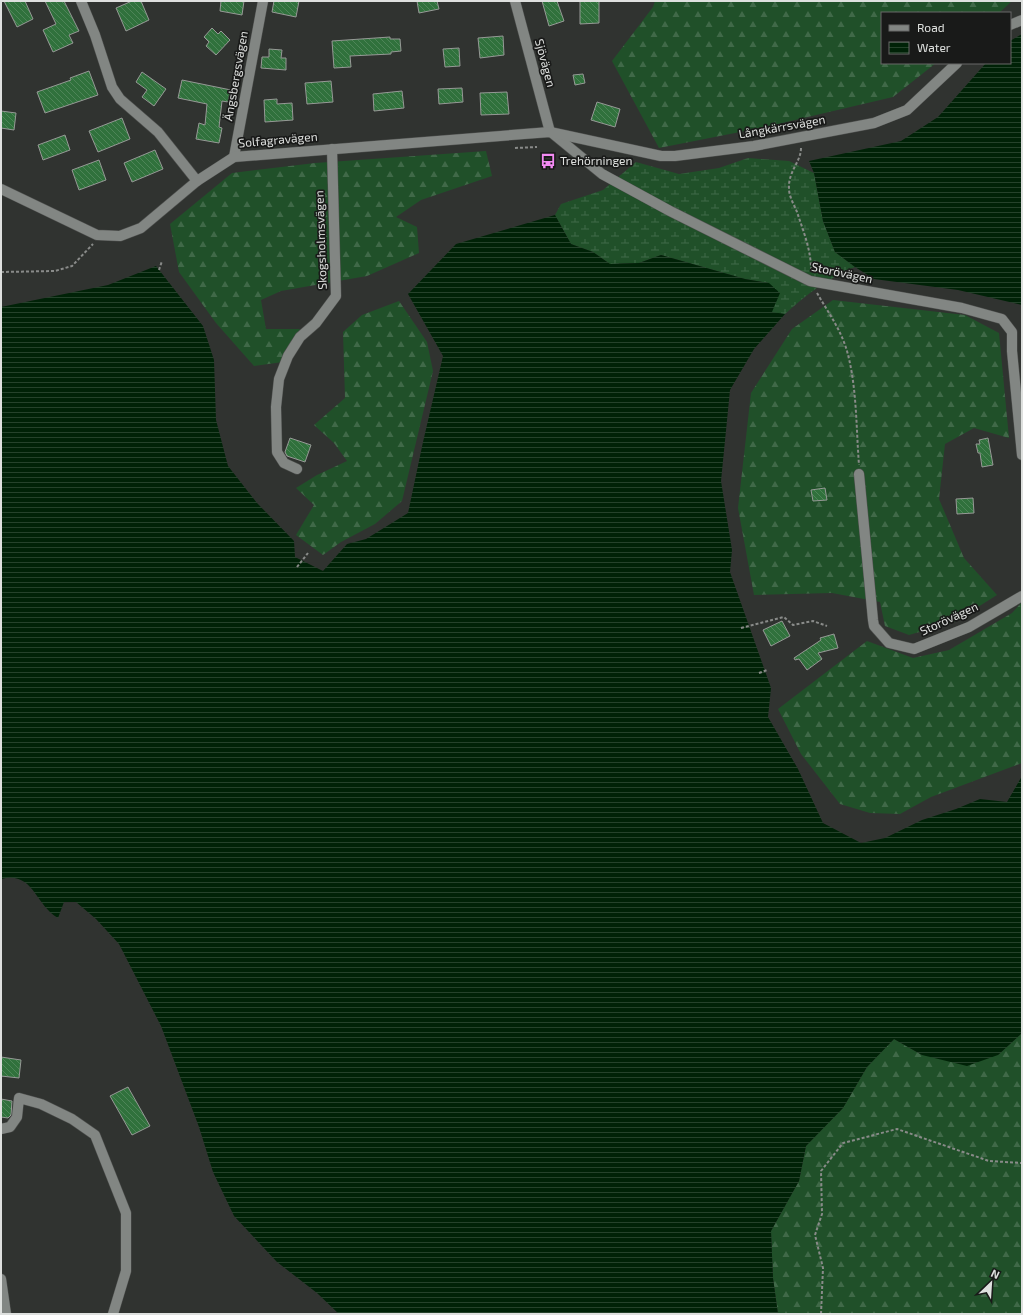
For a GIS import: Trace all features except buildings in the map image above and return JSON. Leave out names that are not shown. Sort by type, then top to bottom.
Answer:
[{"type":"street","points":[[80,1],[95,35],[112,87],[120,99],[158,132],[197,182]]},
{"type":"street","name":"Ängsbergsvägen","points":[[234,156],[263,1]]},
{"type":"street","name":"Sjövägen","points":[[515,1],[550,132]]},
{"type":"street","points":[[1011,26],[1022,20]]},
{"type":"street","name":"Långkärrsvägen","points":[[592,141],[646,154],[674,156],[754,146],[874,123],[907,110],[956,64]]},
{"type":"street","name":"Solfagravägen","points":[[1,189],[70,224],[100,236],[120,236],[141,228],[197,182],[234,156],[550,132],[592,141]]},
{"type":"street","name":"Storövägen","points":[[550,132],[602,174],[670,211],[810,281],[962,308],[1002,319],[1012,332],[1012,351],[1022,455]]},
{"type":"street","name":"Skogsholmsvägen","points":[[297,469],[284,463],[278,452],[276,407],[278,386],[279,379],[288,356],[300,337],[316,323],[336,296],[332,149]]},
{"type":"street","name":"Storövägen","points":[[859,474],[872,620],[874,626],[889,643],[914,649],[969,627],[1022,596]]},
{"type":"street","points":[[1,1129],[10,1127],[17,1117],[19,1098],[41,1104],[66,1116],[95,1135],[126,1213],[126,1271],[113,1314]]},
{"type":"street","points":[[1,1279],[6,1314]]},
{"type":"path","points":[[799,137],[801,156],[794,165],[790,178],[789,190],[811,258],[810,281],[838,328],[847,351],[855,409],[859,474]]},
{"type":"path","points":[[515,148],[537,147]]},
{"type":"path","points":[[1,272],[55,271],[72,266],[100,236]]},
{"type":"path","points":[[159,270],[162,261]]},
{"type":"path","points":[[297,566],[308,552]]},
{"type":"path","points":[[741,628],[784,617],[793,625],[813,621],[827,626]]},
{"type":"path","points":[[759,673],[767,670]]},
{"type":"path","points":[[821,1314],[823,1268],[815,1235],[822,1214],[821,1171],[843,1143],[897,1129],[989,1161],[1022,1163]]},
{"type":"green space","points":[[655,1],[1012,1],[1000,12],[881,12],[881,64],[935,64],[893,97],[765,127],[659,148],[612,61],[653,7]]},
{"type":"green space","points":[[486,151],[492,176],[421,200],[396,217],[417,227],[419,253],[367,276],[281,291],[261,300],[266,329],[300,329],[283,362],[254,366],[216,323],[179,272],[170,224],[232,173],[315,163]]},
{"type":"green space","points":[[748,158],[789,161],[814,173],[823,221],[835,252],[855,267],[845,271],[818,287],[785,314],[772,313],[769,283],[745,279],[661,255],[639,263],[610,264],[593,252],[571,244],[555,215],[561,204],[603,190],[636,162],[679,174],[719,168]]},
{"type":"green space","points":[[833,300],[965,315],[999,333],[1009,438],[974,428],[945,444],[939,499],[964,558],[997,595],[954,622],[909,635],[885,626],[880,602],[832,593],[754,595],[738,508],[751,393],[792,329]]},
{"type":"green space","points":[[399,301],[427,342],[433,371],[402,501],[375,524],[341,542],[323,555],[296,535],[314,505],[296,488],[317,475],[347,461],[334,443],[314,425],[345,398],[343,332],[362,315]]},
{"type":"green space","points":[[1022,602],[1022,763],[931,797],[900,814],[870,813],[840,804],[801,754],[778,709],[867,641],[913,658],[949,650],[1012,613]]},
{"type":"green space","points":[[1022,1033],[1022,1314],[778,1314],[773,1278],[771,1231],[799,1181],[806,1146],[843,1108],[867,1067],[894,1039],[922,1055],[998,1055]]},
{"type":"water","points":[[1022,34],[1022,305],[958,290],[874,279],[835,252],[823,221],[814,173],[809,161],[901,141],[938,117],[985,64],[1011,64],[1011,40]]},
{"type":"water","points":[[555,215],[571,244],[593,252],[610,264],[639,263],[661,255],[745,279],[769,283],[780,293],[772,312],[785,314],[754,349],[730,390],[721,481],[732,550],[730,572],[771,688],[768,717],[798,769],[823,823],[861,843],[885,838],[922,820],[956,809],[980,799],[1007,802],[1022,776],[1022,1033],[998,1055],[967,1066],[922,1055],[894,1039],[867,1067],[843,1108],[806,1146],[799,1181],[771,1231],[773,1278],[778,1314],[339,1314],[317,1293],[277,1262],[234,1216],[213,1172],[199,1127],[161,1026],[119,944],[96,919],[76,902],[64,902],[58,918],[50,912],[27,884],[12,878],[1,879],[1,307],[108,285],[156,266],[203,326],[214,360],[216,420],[228,466],[257,503],[294,541],[295,557],[323,571],[347,544],[366,539],[408,513],[443,356],[408,294],[456,244]]},
{"type":"place","name":"Trehörningen","points":[[548,161]]}]
